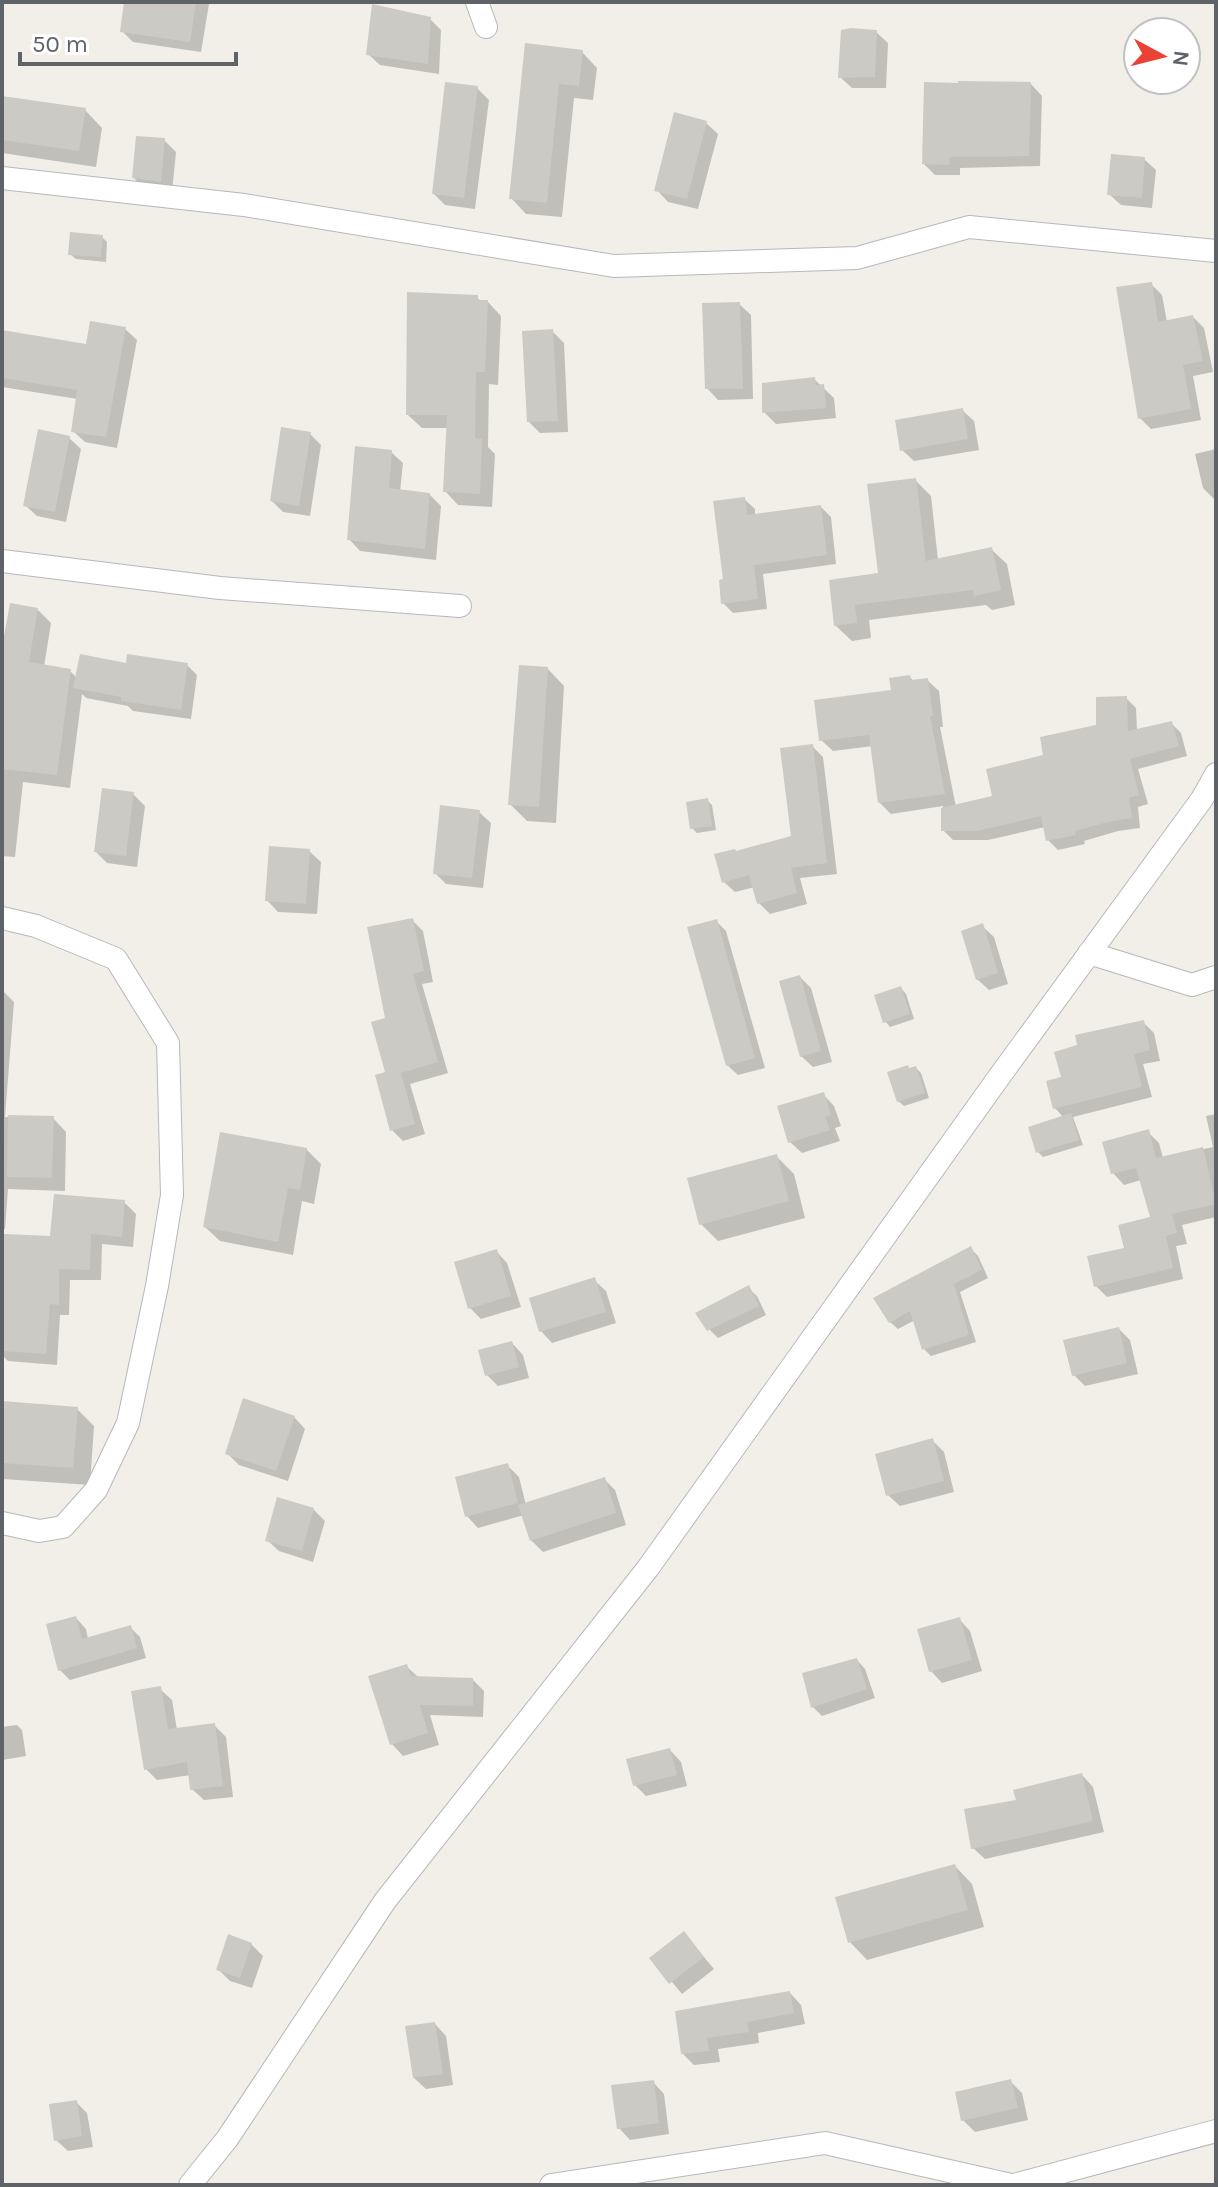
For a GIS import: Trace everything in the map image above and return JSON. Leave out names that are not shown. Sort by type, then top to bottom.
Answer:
[{"type":"street","points":[[477,2],[486,27]]},
{"type":"street","points":[[2,178],[244,205],[614,266],[857,258],[969,227],[1216,251]]},
{"type":"street","points":[[2,561],[220,588],[460,606]]},
{"type":"street","points":[[190,2185],[227,2139],[385,1901],[648,1568],[1202,799],[1216,774]]},
{"type":"street","points":[[2,918],[36,926],[116,959],[168,1043],[172,1195],[157,1286],[128,1423],[96,1490],[63,1527],[39,1531],[2,1523]]},
{"type":"street","points":[[1089,953],[1192,985],[1216,977]]},
{"type":"street","points":[[551,2185],[825,2143],[1013,2185],[1216,2131]]},
{"type":"building","points":[[124,2],[196,2],[190,42],[120,32]]},
{"type":"building","points":[[372,4],[431,17],[428,64],[366,55]]},
{"type":"building","points":[[841,30],[877,30],[875,77],[838,78]]},
{"type":"building","points":[[525,43],[583,50],[579,86],[559,84],[547,203],[509,199]]},
{"type":"building","points":[[445,82],[478,86],[464,198],[432,194]]},
{"type":"building","points":[[924,82],[1031,82],[1029,156],[950,157],[949,165],[922,164]]},
{"type":"building","points":[[2,96],[86,108],[79,151],[2,140]]},
{"type":"building","points":[[674,112],[707,121],[687,199],[654,191]]},
{"type":"building","points":[[136,136],[165,138],[161,182],[132,178]]},
{"type":"building","points":[[1111,154],[1145,157],[1142,198],[1107,195]]},
{"type":"building","points":[[70,232],[103,235],[101,257],[68,255]]},
{"type":"building","points":[[1152,282],[1158,322],[1193,315],[1203,361],[1183,365],[1191,409],[1138,419],[1116,287]]},
{"type":"building","points":[[407,292],[478,295],[478,300],[488,300],[485,372],[476,372],[475,438],[482,439],[480,494],[443,492],[447,415],[406,415]]},
{"type":"building","points":[[740,302],[743,389],[705,389],[702,303]]},
{"type":"building","points":[[90,321],[126,327],[106,437],[71,432],[77,390],[2,378],[2,330],[86,344]]},
{"type":"building","points":[[553,329],[558,421],[527,422],[522,331]]},
{"type":"building","points":[[815,377],[816,385],[824,384],[826,408],[762,413],[762,383]]},
{"type":"building","points":[[963,408],[968,439],[900,451],[895,420]]},
{"type":"building","points":[[281,427],[311,432],[299,506],[270,501]]},
{"type":"building","points":[[38,429],[70,436],[55,512],[23,506]]},
{"type":"building","points":[[355,446],[392,450],[389,488],[430,493],[425,549],[347,540]]},
{"type":"building","points":[[916,478],[926,561],[992,547],[1001,590],[974,596],[973,590],[855,605],[857,623],[834,626],[829,580],[878,573],[867,484]]},
{"type":"building","points":[[745,497],[747,515],[821,505],[827,555],[754,565],[758,599],[721,604],[719,580],[723,579],[713,501]]},
{"type":"building","points":[[10,603],[38,608],[29,662],[71,669],[57,775],[2,769],[2,647]]},
{"type":"building","points":[[80,654],[126,663],[127,654],[188,663],[181,710],[121,701],[121,697],[73,688]]},
{"type":"building","points":[[519,665],[548,667],[539,807],[508,805]]},
{"type":"building","points":[[910,675],[911,680],[928,678],[933,716],[930,716],[945,794],[878,803],[869,735],[819,741],[814,700],[891,690],[889,678]]},
{"type":"building","points":[[1127,696],[1128,731],[1172,721],[1179,746],[1130,759],[1139,795],[1129,798],[1132,818],[1046,841],[1041,816],[977,831],[941,831],[941,808],[992,796],[986,769],[1043,755],[1040,737],[1096,725],[1096,697]]},
{"type":"building","points":[[813,744],[827,863],[791,868],[797,893],[757,904],[749,875],[722,883],[714,854],[791,836],[780,748]]},
{"type":"building","points":[[102,788],[134,792],[126,856],[94,852]]},
{"type":"building","points":[[708,798],[712,826],[690,829],[686,802]]},
{"type":"building","points":[[440,805],[480,810],[472,878],[433,874]]},
{"type":"building","points":[[269,846],[310,849],[306,904],[265,901]]},
{"type":"building","points":[[413,918],[424,971],[413,974],[438,1062],[401,1073],[415,1124],[390,1131],[375,1075],[385,1072],[371,1022],[385,1018],[367,927]]},
{"type":"building","points":[[717,919],[755,1058],[726,1066],[687,927]]},
{"type":"building","points":[[983,923],[998,973],[976,980],[961,931]]},
{"type":"building","points":[[800,975],[821,1051],[800,1057],[779,981]]},
{"type":"building","points":[[901,986],[910,1014],[883,1023],[874,995]]},
{"type":"building","points":[[1144,1020],[1150,1050],[1134,1054],[1142,1087],[1053,1109],[1046,1081],[1061,1077],[1054,1052],[1077,1045],[1075,1035]]},
{"type":"building","points":[[908,1065],[909,1068],[916,1066],[925,1093],[897,1102],[887,1072]]},
{"type":"building","points":[[824,1092],[831,1115],[825,1117],[830,1130],[788,1143],[777,1106]]},
{"type":"building","points":[[1071,1113],[1079,1140],[1036,1153],[1028,1127]]},
{"type":"building","points":[[8,1115],[54,1116],[52,1178],[7,1177]]},
{"type":"building","points":[[1149,1129],[1156,1158],[1203,1147],[1216,1204],[1172,1214],[1177,1233],[1166,1236],[1173,1268],[1094,1287],[1087,1256],[1124,1248],[1118,1225],[1150,1217],[1136,1168],[1111,1174],[1102,1142]]},
{"type":"building","points":[[220,1132],[307,1148],[300,1190],[288,1188],[278,1242],[203,1227]]},
{"type":"building","points":[[777,1154],[789,1201],[699,1225],[687,1178]]},
{"type":"building","points":[[54,1194],[125,1200],[122,1237],[91,1234],[90,1270],[59,1269],[59,1305],[50,1304],[46,1354],[2,1351],[4,1234],[50,1236]]},
{"type":"building","points":[[971,1246],[982,1270],[954,1284],[969,1335],[922,1350],[910,1311],[889,1323],[873,1298]]},
{"type":"building","points":[[497,1249],[511,1296],[468,1309],[454,1262]]},
{"type":"building","points":[[595,1277],[606,1312],[539,1332],[529,1298]]},
{"type":"building","points":[[749,1285],[759,1306],[707,1331],[695,1313]]},
{"type":"building","points":[[1119,1327],[1127,1363],[1072,1376],[1063,1340]]},
{"type":"building","points":[[512,1341],[519,1367],[485,1376],[478,1350]]},
{"type":"building","points":[[243,1398],[295,1416],[276,1471],[225,1454]]},
{"type":"building","points":[[2,1401],[78,1407],[73,1468],[2,1463]]},
{"type":"building","points":[[933,1438],[944,1481],[886,1496],[875,1454]]},
{"type":"building","points":[[508,1463],[518,1503],[465,1517],[455,1477]]},
{"type":"building","points":[[605,1477],[616,1513],[530,1541],[518,1505]]},
{"type":"building","points":[[277,1497],[314,1508],[302,1551],[265,1541]]},
{"type":"building","points":[[76,1616],[82,1639],[131,1625],[137,1648],[58,1671],[46,1624]]},
{"type":"building","points":[[960,1617],[972,1660],[929,1672],[917,1629]]},
{"type":"building","points":[[857,1658],[867,1689],[811,1708],[802,1673]]},
{"type":"building","points":[[407,1664],[411,1676],[473,1678],[473,1706],[420,1705],[428,1733],[390,1745],[368,1676]]},
{"type":"building","points":[[161,1686],[168,1729],[215,1723],[223,1786],[190,1790],[187,1762],[144,1770],[131,1691]]},
{"type":"building","points":[[670,1748],[677,1775],[633,1786],[626,1759]]},
{"type":"building","points":[[1082,1773],[1093,1821],[971,1849],[964,1809],[1016,1800],[1013,1790]]},
{"type":"building","points":[[955,1864],[968,1910],[848,1943],[835,1897]]},
{"type":"building","points":[[684,1931],[704,1957],[669,1984],[649,1958]]},
{"type":"building","points":[[228,1934],[252,1943],[240,1978],[216,1970]]},
{"type":"building","points":[[790,1991],[794,2013],[747,2022],[749,2032],[707,2038],[709,2051],[681,2054],[675,2011]]},
{"type":"building","points":[[435,2022],[443,2074],[413,2078],[405,2026]]},
{"type":"building","points":[[1011,2079],[1018,2108],[961,2121],[955,2092]]},
{"type":"building","points":[[654,2080],[659,2123],[617,2129],[611,2085]]},
{"type":"building","points":[[77,2100],[82,2136],[54,2141],[49,2104]]}]
